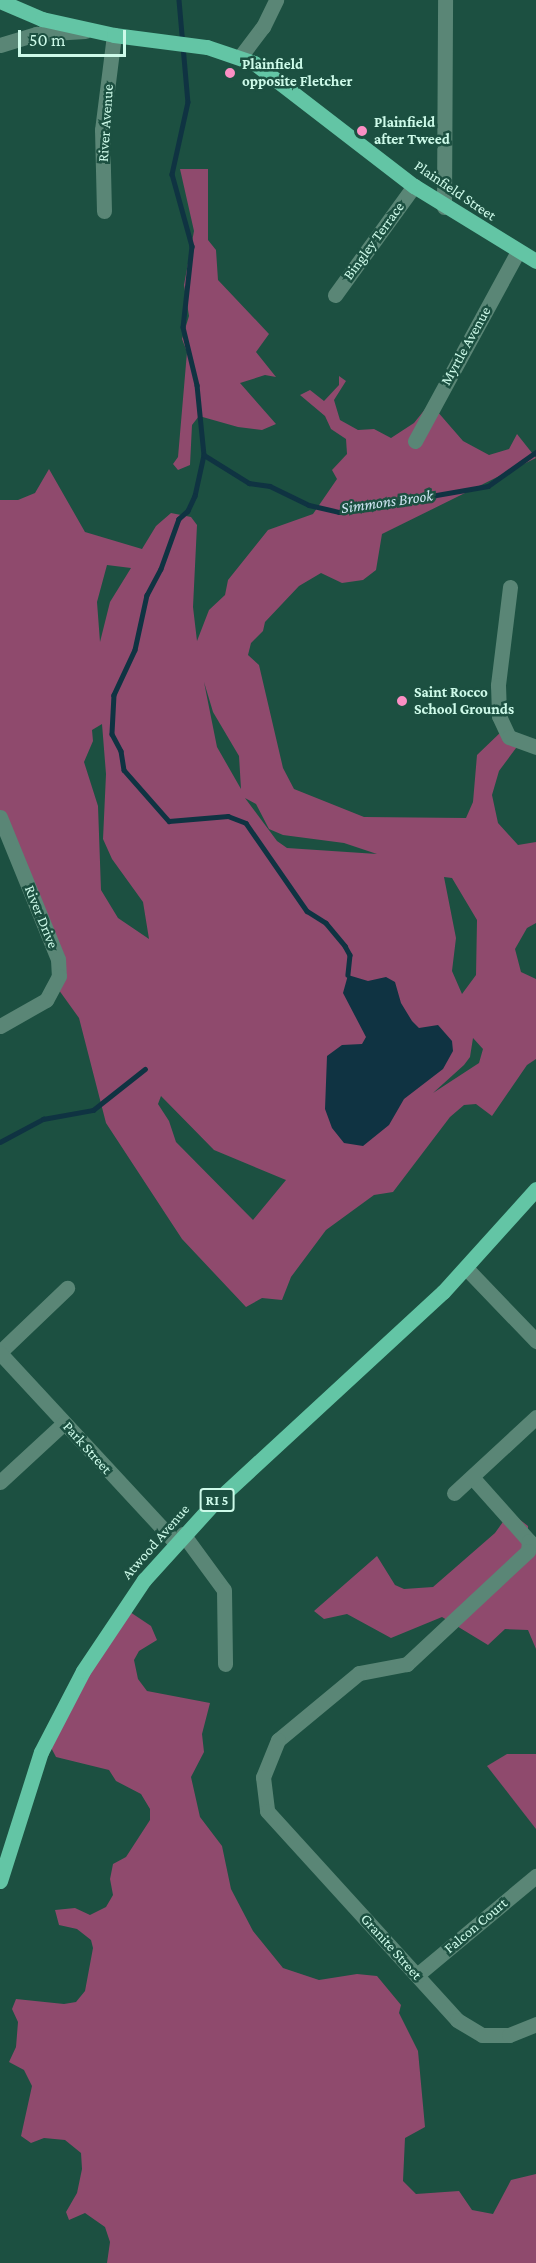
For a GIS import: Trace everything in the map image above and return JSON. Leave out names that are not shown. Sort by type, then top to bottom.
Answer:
[{"type":"main road","name":"Plainfield Street","points":[[1,4],[42,19],[89,30],[207,47],[240,57],[275,76],[444,207],[536,261]]},
{"type":"main road","name":"Atwood Avenue","points":[[0,1881],[3,1853],[41,1752],[79,1677],[144,1580],[179,1538],[467,1269],[536,1189]]},
{"type":"street","points":[[240,57],[263,27],[276,0]]},
{"type":"street","points":[[444,207],[445,0]]},
{"type":"street","points":[[0,45],[36,34],[89,30]]},
{"type":"street","name":"River Avenue","points":[[104,210],[102,129],[114,35]]},
{"type":"street","name":"Bingley Terrace","points":[[335,296],[414,186]]},
{"type":"street","name":"Myrtle Avenue","points":[[415,441],[518,251]]},
{"type":"street","points":[[510,587],[498,685],[498,716],[509,737],[536,747]]},
{"type":"street","name":"River Drive","points":[[0,817],[58,959],[59,976],[57,987],[46,1000],[0,1026]]},
{"type":"street","points":[[467,1269],[536,1341]]},
{"type":"street","name":"Park Street","points":[[67,1288],[0,1352],[64,1423],[179,1538],[224,1590],[225,1664]]},
{"type":"street","points":[[454,1493],[536,1418]]},
{"type":"street","points":[[0,1482],[64,1423]]},
{"type":"street","name":"Granite Street","points":[[472,1477],[529,1541],[528,1551],[407,1665],[359,1673],[278,1740],[263,1777],[267,1811],[458,2020],[482,2035],[509,2035],[536,2024]]},
{"type":"street","name":"Falcon Court","points":[[417,1975],[536,1876]]},
{"type":"shaded area","points":[[180,169],[208,169],[208,240],[216,250],[218,280],[269,334],[256,352],[276,377],[265,375],[240,383],[276,424],[262,430],[238,427],[199,416],[192,425],[190,465],[178,470],[173,464],[178,457],[187,352],[182,339],[189,316],[184,285],[194,231]]},
{"type":"shaded area","points":[[339,376],[346,381],[334,400],[340,420],[358,430],[374,429],[391,438],[414,423],[430,403],[463,441],[489,455],[509,449],[517,434],[536,458],[382,534],[376,570],[363,580],[342,583],[321,573],[299,586],[265,622],[263,631],[251,643],[248,655],[259,665],[283,768],[294,789],[364,817],[466,818],[473,802],[477,755],[503,730],[519,744],[499,771],[492,795],[498,823],[518,845],[536,842],[536,923],[527,928],[515,949],[521,972],[536,979],[536,1059],[527,1065],[492,1116],[476,1104],[464,1105],[450,1117],[393,1192],[374,1195],[326,1230],[291,1277],[282,1300],[262,1298],[246,1307],[182,1239],[106,1123],[79,1018],[56,986],[57,960],[0,820],[0,500],[18,500],[35,493],[49,469],[85,532],[142,549],[156,526],[171,513],[191,517],[197,525],[193,607],[197,641],[209,610],[225,595],[228,580],[268,530],[313,514],[337,479],[332,470],[347,454],[346,439],[331,429],[325,416],[300,395],[310,390],[324,401],[339,385]],"holes":[[[107,565],[131,568],[110,602],[100,642],[97,602]],[[204,682],[213,712],[239,756],[241,789],[217,747]],[[102,724],[106,774],[103,839],[112,859],[143,902],[149,939],[118,918],[101,890],[98,806],[84,762],[93,741],[92,730]],[[245,798],[256,804],[269,829],[283,835],[344,843],[377,854],[287,848],[277,841]],[[444,877],[452,878],[477,920],[476,975],[462,994],[452,971],[456,938]],[[473,1038],[483,1049],[479,1063],[433,1093],[470,1057]],[[161,1096],[214,1150],[286,1180],[253,1220],[176,1142],[169,1121],[158,1104]]]},
{"type":"shaded area","points":[[510,1512],[528,1526],[528,1542],[536,1552],[536,1649],[528,1630],[505,1629],[488,1645],[442,1617],[391,1638],[347,1614],[324,1619],[314,1611],[377,1556],[395,1585],[404,1589],[433,1587],[495,1533]]},
{"type":"shaded area","points":[[127,1610],[151,1626],[157,1640],[139,1651],[134,1660],[138,1679],[147,1691],[210,1703],[202,1734],[204,1752],[191,1777],[200,1817],[222,1846],[231,1889],[253,1931],[283,1968],[319,1980],[357,1974],[377,1976],[401,2005],[399,2013],[418,2051],[425,2127],[405,2138],[403,2181],[416,2194],[459,2191],[472,2210],[493,2214],[511,2180],[536,2174],[536,2263],[107,2263],[110,2242],[105,2227],[85,2213],[69,2220],[66,2212],[77,2193],[82,2169],[81,2153],[65,2140],[44,2138],[31,2143],[21,2136],[32,2086],[24,2070],[9,2062],[16,2047],[18,2022],[12,2009],[16,1999],[64,2004],[76,2002],[85,1991],[93,1948],[91,1940],[77,1929],[59,1925],[55,1910],[75,1908],[90,1915],[106,1907],[113,1895],[110,1879],[113,1864],[126,1857],[150,1820],[150,1809],[141,1794],[116,1781],[109,1770],[56,1757],[47,1740]]},
{"type":"shaded area","points":[[507,1754],[536,1754],[536,1829],[487,1766]]},
{"type":"water","points":[[348,975],[368,981],[386,977],[395,982],[401,1003],[412,1021],[419,1028],[438,1025],[452,1041],[453,1051],[443,1069],[404,1099],[389,1125],[363,1146],[344,1143],[332,1128],[325,1109],[327,1056],[342,1045],[362,1044],[366,1037],[343,993]]},
{"type":"waterway","points":[[179,0],[188,102],[172,174],[192,246],[183,327],[197,385],[204,455],[195,496],[188,511],[179,519],[161,569],[147,595],[135,650],[114,695],[112,734],[121,751],[124,770],[169,821],[228,816],[246,823],[307,911],[326,923],[345,946],[350,955],[348,975]]},
{"type":"waterway","name":"Simmons Brook","points":[[204,455],[249,483],[270,486],[309,505],[339,512],[488,486],[536,452]]},
{"type":"waterway","points":[[0,1142],[43,1119],[93,1110],[145,1069]]},
{"type":"place","name":"Plainfield opposite Fletcher","points":[[230,73]]},
{"type":"place","name":"Plainfield after Tweed","points":[[362,131]]},
{"type":"place","name":"Saint Rocco School Grounds","points":[[402,701]]}]
